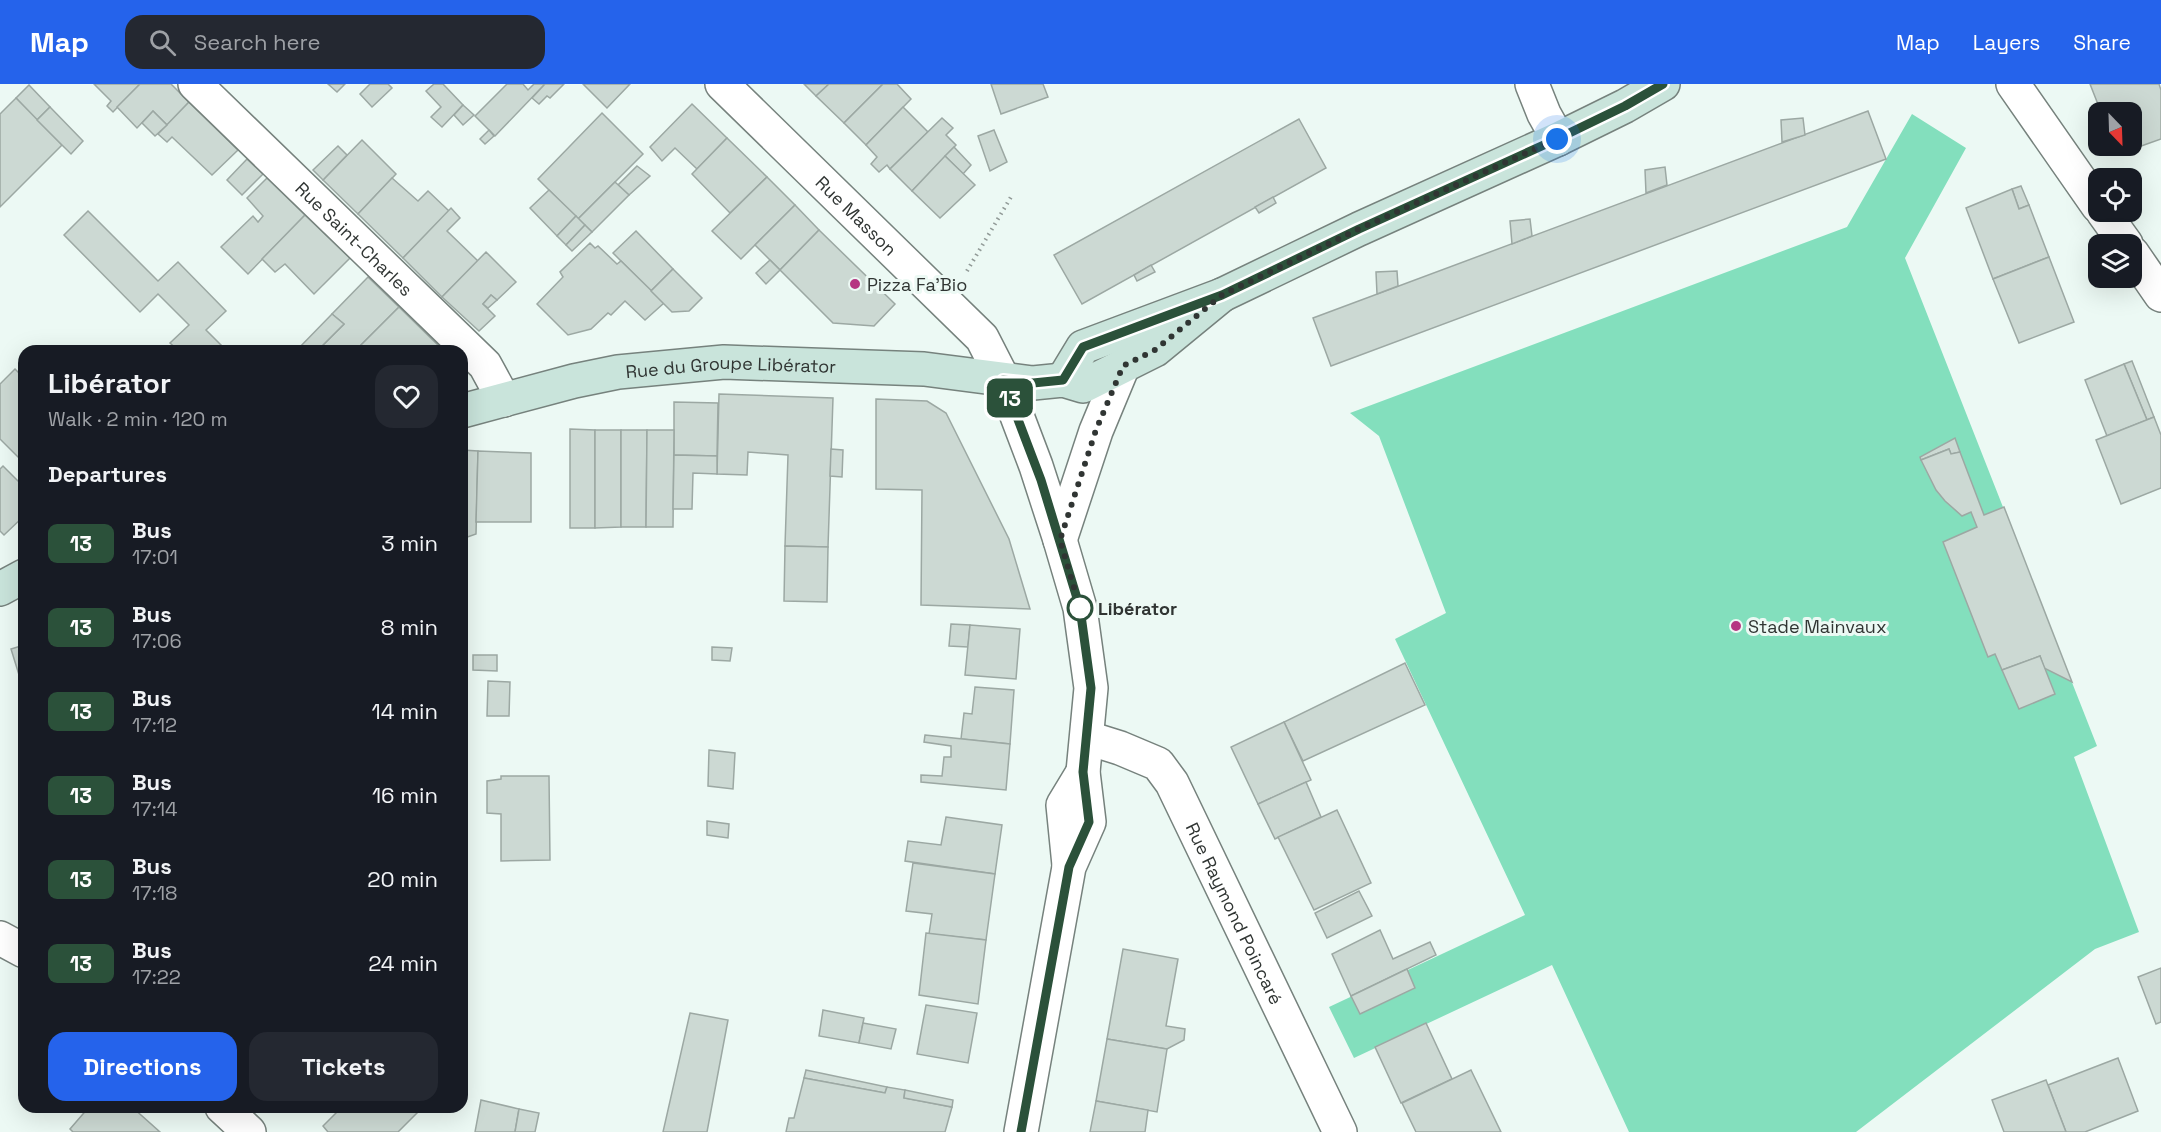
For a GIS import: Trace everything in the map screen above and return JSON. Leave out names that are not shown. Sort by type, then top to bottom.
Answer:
[{"type":"street","name":"Rue Saint-Charles","points":[[195,84],[464,345]]},
{"type":"street","name":"Rue Masson","points":[[722,84],[982,339],[1003,380],[1036,466],[1080,608],[1091,688],[1083,772],[1089,822],[1069,867],[1021,1132]]},
{"type":"street","points":[[1532,84],[1557,139]]},
{"type":"street","points":[[1063,380],[1083,347],[1222,295],[1359,229],[1557,139],[1664,84]]},
{"type":"street","points":[[2013,84],[2088,192]]},
{"type":"street","points":[[2142,267],[2161,295]]},
{"type":"street","name":"Rue du Groupe Libérator","points":[[468,409],[574,381],[618,372],[724,362],[924,369],[1033,383],[1063,380],[1083,386],[1155,350],[1222,295]]},
{"type":"street","name":"Rue Saint-Charles","points":[[468,349],[485,365],[504,400]]},
{"type":"street","points":[[1060,540],[1096,430],[1123,366]]},
{"type":"street","points":[[0,589],[18,579]]},
{"type":"street","name":"Rue Raymond Poincaré","points":[[1088,738],[1158,764],[1172,783],[1340,1132]]},
{"type":"street","points":[[0,938],[18,948]]},
{"type":"street","points":[[228,1113],[249,1132]]},
{"type":"path","points":[[947,304],[1011,197]]},
{"type":"green space","name":"Stade Mainvaux","points":[[1912,114],[1966,148],[1905,258],[2097,746],[2074,757],[2139,932],[2095,949],[1856,1132],[1629,1132],[1552,965],[1354,1058],[1329,1007],[1525,915],[1395,639],[1446,613],[1379,436],[1350,413],[1847,227]]},
{"type":"building","points":[[94,84],[140,84],[113,112],[107,106],[111,101]]},
{"type":"building","points":[[140,84],[171,84],[189,102],[167,125],[153,111],[137,128],[117,107]]},
{"type":"building","points":[[328,84],[345,84],[337,92]]},
{"type":"building","points":[[370,84],[388,84],[392,88],[372,107],[360,94]]},
{"type":"building","points":[[434,84],[443,84],[463,105],[442,127],[431,117],[441,107],[426,91]]},
{"type":"building","points":[[507,84],[523,84],[528,90],[534,84],[545,84],[495,136],[475,116]]},
{"type":"building","points":[[545,84],[564,84],[550,98],[547,96],[539,104],[532,98]]},
{"type":"building","points":[[583,84],[630,84],[607,108]]},
{"type":"building","points":[[804,84],[829,84],[816,96]]},
{"type":"building","points":[[829,84],[883,84],[844,123],[816,96]]},
{"type":"building","points":[[883,84],[897,84],[911,99],[866,145],[844,123]]},
{"type":"building","points":[[991,84],[1043,84],[1048,97],[1001,114]]},
{"type":"building","points":[[2090,84],[2159,84],[2161,139],[2142,146],[2142,102],[2097,102]]},
{"type":"building","points":[[29,85],[50,107],[37,120],[16,98]]},
{"type":"building","points":[[16,98],[62,145],[0,207],[0,114]]},
{"type":"building","points":[[189,102],[238,150],[212,175],[172,137],[167,142],[158,134]]},
{"type":"building","points":[[692,104],[727,138],[697,169],[675,148],[662,161],[650,147]]},
{"type":"building","points":[[463,105],[474,115],[463,125],[454,115]]},
{"type":"building","points":[[50,107],[83,141],[71,154],[37,120]]},
{"type":"building","points":[[903,107],[928,132],[890,169],[887,165],[879,172],[871,164],[877,157],[866,145]]},
{"type":"building","points":[[153,111],[167,125],[155,136],[142,123]]},
{"type":"building","points":[[1868,111],[1886,159],[1331,366],[1313,318]]},
{"type":"building","points":[[602,113],[643,154],[578,219],[538,179]]},
{"type":"building","points":[[942,118],[953,128],[946,135],[956,145],[912,191],[890,169]]},
{"type":"building","points":[[1803,118],[1805,135],[1782,142],[1781,120]]},
{"type":"building","points":[[1299,119],[1326,168],[1082,304],[1054,255]]},
{"type":"building","points":[[489,130],[494,136],[485,144],[480,139]]},
{"type":"building","points":[[994,130],[1007,162],[990,171],[978,136]]},
{"type":"building","points":[[727,138],[767,177],[730,213],[692,174]]},
{"type":"building","points":[[362,140],[396,174],[358,214],[323,180]]},
{"type":"building","points":[[338,146],[347,155],[323,180],[313,170]]},
{"type":"building","points":[[954,147],[971,165],[963,174],[945,156]]},
{"type":"building","points":[[945,156],[975,185],[940,218],[912,191]]},
{"type":"building","points":[[247,159],[263,174],[242,195],[227,180]]},
{"type":"building","points":[[637,166],[650,176],[629,195],[618,185]]},
{"type":"building","points":[[1665,167],[1667,185],[1646,193],[1645,170]]},
{"type":"building","points":[[767,177],[795,205],[741,259],[712,231]]},
{"type":"building","points":[[267,178],[305,215],[248,274],[221,247],[253,216],[258,222],[263,216],[247,198]]},
{"type":"building","points":[[392,178],[418,201],[428,191],[449,211],[403,258],[358,214]]},
{"type":"building","points":[[615,182],[629,195],[592,232],[578,219]]},
{"type":"building","points":[[2021,186],[2029,205],[2019,209],[2012,189]]},
{"type":"building","points":[[2012,189],[2019,209],[2029,205],[2049,257],[1993,279],[1966,208]]},
{"type":"building","points":[[549,190],[576,216],[557,236],[530,208]]},
{"type":"building","points":[[1273,197],[1276,203],[1259,213],[1255,207]]},
{"type":"building","points":[[795,205],[819,230],[780,270],[755,245]]},
{"type":"building","points":[[451,208],[460,218],[447,231],[478,261],[442,297],[403,258]]},
{"type":"building","points":[[88,211],[158,281],[178,262],[226,311],[206,330],[221,345],[172,345],[170,343],[189,325],[158,294],[140,312],[64,235]]},
{"type":"building","points":[[305,215],[350,258],[314,294],[285,264],[275,272],[262,259]]},
{"type":"building","points":[[576,216],[585,225],[566,245],[557,236]]},
{"type":"building","points":[[1530,219],[1532,236],[1512,244],[1510,221]]},
{"type":"building","points":[[585,225],[592,232],[572,251],[566,245]]},
{"type":"building","points":[[819,230],[895,304],[874,326],[833,323],[780,270]]},
{"type":"building","points":[[636,231],[673,269],[651,291],[613,253]]},
{"type":"building","points":[[590,243],[595,248],[598,246],[617,264],[621,261],[664,303],[645,320],[625,301],[611,315],[608,313],[591,329],[568,335],[537,304],[563,277],[560,272]]},
{"type":"building","points":[[486,252],[516,282],[497,300],[491,295],[483,304],[495,316],[479,331],[442,297]]},
{"type":"building","points":[[2049,257],[2074,322],[2019,343],[1993,279]]},
{"type":"building","points":[[770,260],[780,270],[766,284],[756,273]]},
{"type":"building","points":[[1151,265],[1155,272],[1137,281],[1134,275]]},
{"type":"building","points":[[673,269],[702,298],[689,311],[672,312],[651,291]]},
{"type":"building","points":[[1397,271],[1398,286],[1377,294],[1376,272]]},
{"type":"building","points":[[368,277],[399,307],[361,345],[323,345],[344,324],[332,314]]},
{"type":"building","points":[[491,295],[497,300],[488,308],[483,304]]},
{"type":"building","points":[[399,307],[438,345],[361,345]]},
{"type":"building","points":[[332,314],[344,324],[323,345],[302,345]]},
{"type":"building","points":[[2132,361],[2154,417],[2147,420],[2124,364]]},
{"type":"building","points":[[2124,364],[2147,420],[2107,436],[2085,380]]},
{"type":"building","points":[[15,369],[18,372],[18,457],[0,439],[0,384]]},
{"type":"building","points":[[719,394],[833,398],[828,547],[785,546],[788,455],[748,452],[747,475],[717,474]]},
{"type":"building","points":[[876,399],[927,401],[946,413],[1009,539],[1030,609],[921,605],[922,490],[876,489]]},
{"type":"building","points":[[674,402],[718,403],[717,456],[674,455]]},
{"type":"building","points":[[2154,417],[2161,435],[2161,488],[2121,504],[2096,440]]},
{"type":"building","points":[[570,429],[595,430],[595,528],[570,528]]},
{"type":"building","points":[[595,430],[621,430],[621,527],[595,528]]},
{"type":"building","points":[[621,430],[647,430],[646,527],[621,527]]},
{"type":"building","points":[[647,430],[674,430],[673,527],[646,527]]},
{"type":"building","points":[[1955,438],[1960,452],[1951,454],[1949,449],[1921,460],[1920,457]]},
{"type":"building","points":[[831,449],[843,450],[842,477],[830,476]]},
{"type":"building","points":[[1949,449],[1951,454],[1960,452],[1984,515],[2004,507],[2072,682],[2044,668],[2040,656],[2002,670],[1995,654],[1988,657],[1943,542],[1977,527],[1971,512],[1962,516],[1945,501],[1936,490],[1921,460]]},
{"type":"building","points":[[468,450],[478,451],[476,534],[468,537]]},
{"type":"building","points":[[478,451],[531,453],[531,522],[476,522]]},
{"type":"building","points":[[674,455],[717,456],[717,474],[693,473],[692,509],[673,509]]},
{"type":"building","points":[[3,466],[18,481],[18,522],[4,535],[0,531],[0,469]]},
{"type":"building","points":[[785,546],[828,547],[827,602],[784,601]]},
{"type":"building","points":[[951,624],[970,625],[968,647],[949,646]]},
{"type":"building","points":[[970,625],[1020,629],[1016,679],[965,675]]},
{"type":"building","points":[[18,647],[18,672],[11,649]]},
{"type":"building","points":[[712,647],[732,648],[730,661],[712,660]]},
{"type":"building","points":[[473,655],[497,655],[497,671],[473,670]]},
{"type":"building","points":[[2040,656],[2055,694],[2019,709],[2002,670]]},
{"type":"building","points":[[1405,663],[1425,705],[1303,761],[1284,722]]},
{"type":"building","points":[[488,681],[510,682],[509,716],[487,716]]},
{"type":"building","points":[[975,687],[1014,690],[1010,744],[961,739],[964,713],[972,714]]},
{"type":"building","points":[[1284,722],[1311,780],[1258,804],[1231,747]]},
{"type":"building","points":[[925,735],[1010,744],[1006,790],[921,782],[921,775],[942,776],[944,757],[951,757],[951,746],[924,742]]},
{"type":"building","points":[[709,750],[735,753],[733,789],[708,786]]},
{"type":"building","points":[[501,776],[549,776],[550,860],[501,861],[501,814],[487,813],[487,781],[501,779]]},
{"type":"building","points":[[1306,782],[1321,817],[1275,839],[1258,804]]},
{"type":"building","points":[[1337,810],[1371,883],[1314,910],[1278,837]]},
{"type":"building","points":[[946,817],[1002,825],[995,874],[905,861],[908,841],[941,845]]},
{"type":"building","points":[[707,821],[729,824],[728,838],[707,835]]},
{"type":"building","points":[[913,863],[995,874],[986,940],[929,934],[932,914],[906,911]]},
{"type":"building","points":[[1359,891],[1372,916],[1327,938],[1315,913]]},
{"type":"building","points":[[1380,930],[1393,959],[1430,942],[1436,955],[1351,996],[1332,954]]},
{"type":"building","points":[[926,933],[986,940],[978,1004],[919,995]]},
{"type":"building","points":[[1123,949],[1178,959],[1166,1026],[1185,1029],[1184,1040],[1167,1049],[1107,1039]]},
{"type":"building","points":[[2161,968],[2161,1022],[2156,1024],[2138,977]]},
{"type":"building","points":[[1407,969],[1415,988],[1360,1014],[1351,996]]},
{"type":"building","points":[[926,1005],[977,1013],[968,1063],[917,1054]]},
{"type":"building","points":[[823,1010],[864,1018],[859,1043],[819,1036]]},
{"type":"building","points":[[690,1013],[728,1020],[707,1132],[663,1132]]},
{"type":"building","points":[[863,1023],[896,1029],[891,1049],[859,1043]]},
{"type":"building","points":[[1426,1023],[1452,1079],[1401,1103],[1375,1047]]},
{"type":"building","points":[[1107,1039],[1167,1049],[1157,1112],[1096,1101]]},
{"type":"building","points":[[2118,1058],[2138,1111],[2085,1132],[2066,1132],[2048,1085]]},
{"type":"building","points":[[806,1070],[887,1087],[885,1093],[804,1078]]},
{"type":"building","points":[[1471,1070],[1501,1132],[1416,1132],[1402,1103]]},
{"type":"building","points":[[804,1078],[885,1093],[887,1087],[905,1090],[904,1098],[952,1107],[945,1132],[786,1132],[789,1118],[794,1118]]},
{"type":"building","points":[[2046,1080],[2066,1132],[2004,1132],[1992,1100]]},
{"type":"building","points":[[905,1090],[953,1100],[952,1107],[904,1098]]},
{"type":"building","points":[[481,1100],[519,1109],[515,1132],[475,1132]]},
{"type":"building","points":[[1096,1101],[1148,1110],[1145,1132],[1090,1132]]},
{"type":"building","points":[[519,1109],[539,1113],[535,1132],[515,1132]]},
{"type":"building","points":[[84,1113],[139,1113],[160,1132],[73,1132],[70,1129]]},
{"type":"building","points":[[336,1113],[417,1113],[398,1132],[328,1132],[323,1126]]},
{"type":"bus line","name":"13","points":[[1021,1132],[1069,867],[1089,822],[1083,772],[1091,688],[1080,608],[1041,480],[1003,380],[1033,383],[1063,380],[1083,347],[1222,295],[1359,229],[1557,139],[1625,106],[1663,84]]},
{"type":"place","name":"Pizza Fa'Bio","points":[[855,284]]},
{"type":"place","name":"Libérator","points":[[1080,608]]},
{"type":"place","name":"Stade Mainvaux","points":[[1736,626]]},
{"type":"route","points":[[1080,608],[1060,540],[1096,430],[1123,366],[1155,350],[1222,295],[1359,229],[1557,139]]}]
